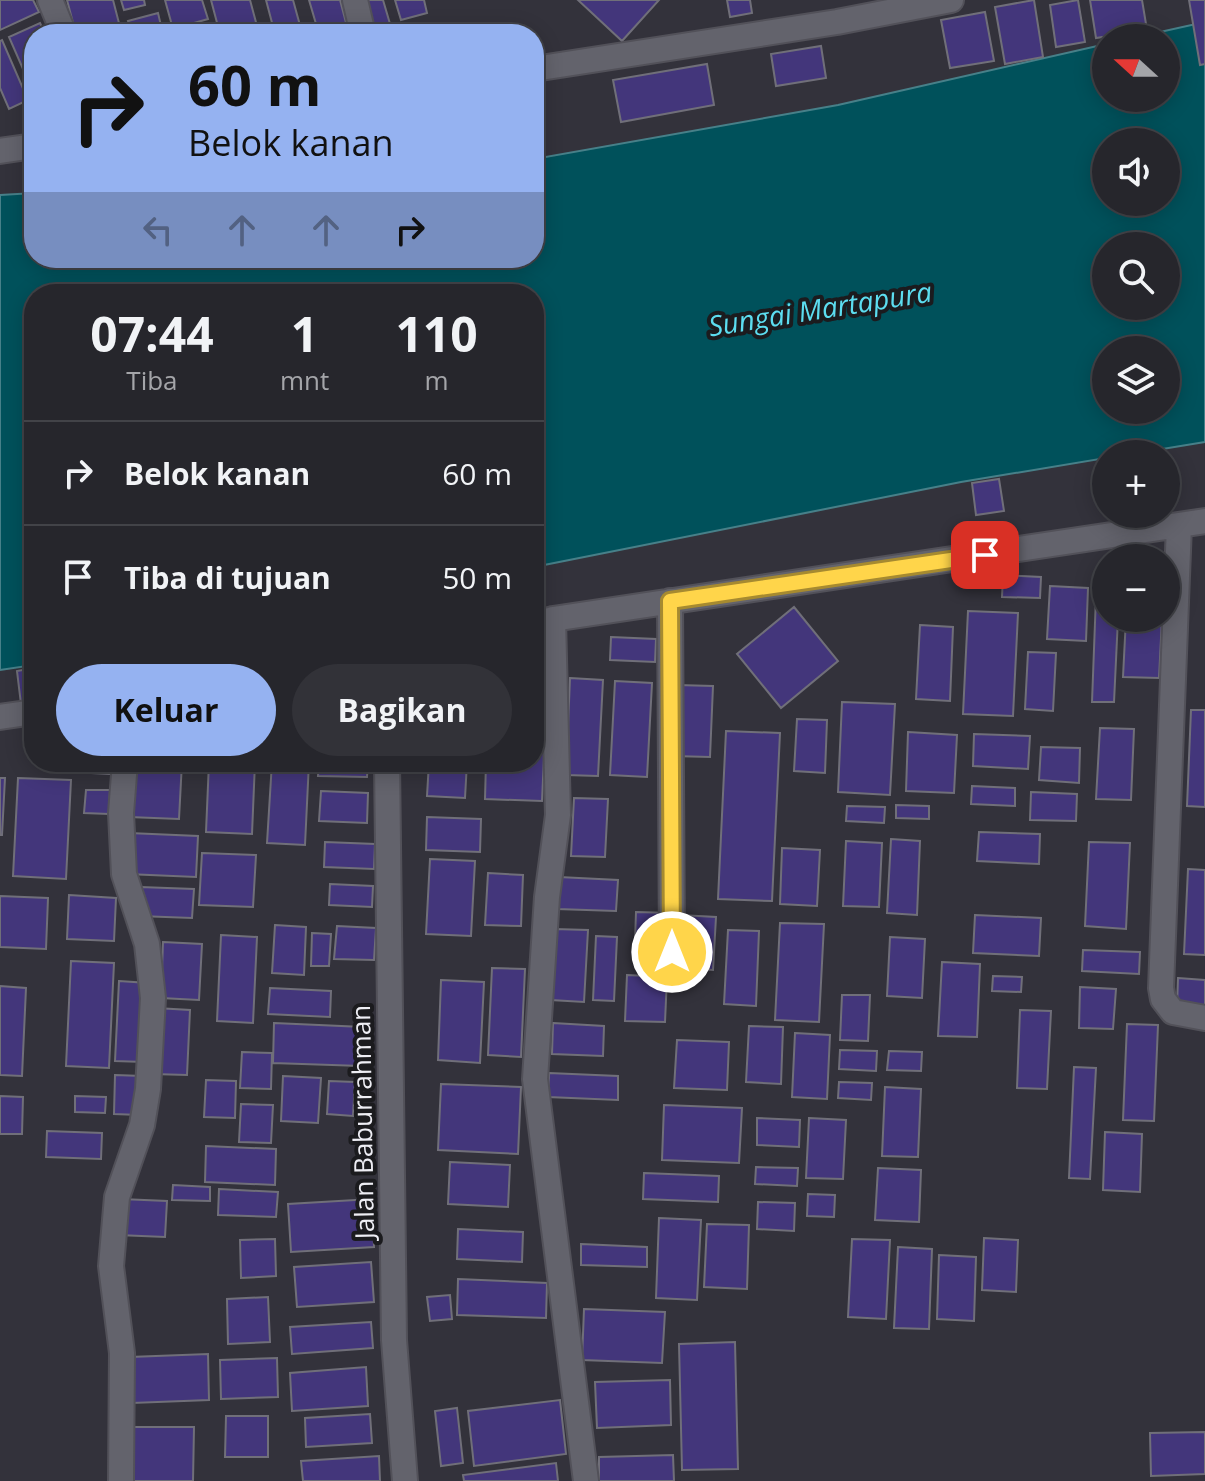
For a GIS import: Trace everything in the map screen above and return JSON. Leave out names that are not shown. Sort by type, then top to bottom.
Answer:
[{"type":"street","points":[[50,0],[60,24]]},
{"type":"street","points":[[355,0],[361,24]]},
{"type":"street","points":[[544,67],[834,11],[951,0]]},
{"type":"street","points":[[0,151],[24,147]]},
{"type":"street","points":[[1180,525],[1205,521]]},
{"type":"street","points":[[586,1481],[535,1079],[547,897],[558,815],[544,622],[1159,528]]},
{"type":"street","points":[[1179,528],[1161,988],[1163,999],[1173,1012],[1205,1018]]},
{"type":"street","points":[[670,601],[672,952]]},
{"type":"street","points":[[0,717],[24,713]]},
{"type":"street","points":[[121,1481],[122,1353],[111,1266],[117,1197],[142,1125],[146,1101],[153,998],[147,944],[124,874],[121,813],[124,772]]},
{"type":"street","name":"Jalan Baburrahman","points":[[387,772],[394,1340],[405,1481]]},
{"type":"water","name":"Sungai Martapura","points":[[1205,22],[1205,442],[1180,446],[1180,440],[1092,440],[1092,460],[961,482],[544,565],[544,284],[24,284],[24,666],[0,670],[0,195],[24,194],[24,268],[544,268],[544,157],[838,105],[1092,47],[1092,112],[1180,112],[1180,28]]},
{"type":"building","points":[[0,0],[33,0],[39,12],[0,30]]},
{"type":"building","points":[[67,0],[113,0],[119,24],[73,24]]},
{"type":"building","points":[[121,0],[144,0],[145,5],[124,10]]},
{"type":"building","points":[[165,0],[202,0],[208,19],[190,24],[172,24]]},
{"type":"building","points":[[211,0],[250,0],[256,24],[217,24]]},
{"type":"building","points":[[266,0],[293,0],[300,24],[272,24]]},
{"type":"building","points":[[309,0],[340,0],[346,24],[316,24]]},
{"type":"building","points":[[362,0],[383,0],[390,24],[368,24]]},
{"type":"building","points":[[395,0],[424,0],[427,13],[401,20]]},
{"type":"building","points":[[578,0],[659,0],[622,41]]},
{"type":"building","points":[[727,0],[750,0],[752,13],[730,17]]},
{"type":"building","points":[[1034,0],[1043,57],[1005,64],[995,7]]},
{"type":"building","points":[[1078,0],[1085,42],[1056,47],[1050,5]]},
{"type":"building","points":[[1090,0],[1142,0],[1146,24],[1094,24]]},
{"type":"building","points":[[1189,0],[1205,0],[1205,64],[1200,65]]},
{"type":"building","points":[[985,12],[994,61],[950,68],[941,20]]},
{"type":"building","points":[[158,13],[161,24],[129,24],[128,21]]},
{"type":"building","points":[[24,30],[24,69],[23,69],[9,37]]},
{"type":"building","points":[[0,41],[24,91],[24,102],[9,109],[0,88]]},
{"type":"building","points":[[821,46],[826,78],[776,86],[771,54]]},
{"type":"building","points":[[707,64],[714,105],[621,122],[613,80]]},
{"type":"building","points":[[999,479],[1004,511],[976,515],[972,483]]},
{"type":"building","points":[[1003,575],[1041,577],[1040,598],[1002,597]]},
{"type":"building","points":[[1050,586],[1088,588],[1086,641],[1047,639]]},
{"type":"building","points":[[794,607],[838,661],[781,708],[737,654]]},
{"type":"building","points":[[968,611],[1018,613],[1013,716],[963,714]]},
{"type":"building","points":[[920,625],[953,627],[950,701],[916,699]]},
{"type":"building","points":[[1095,632],[1117,632],[1114,702],[1092,702]]},
{"type":"building","points":[[1125,632],[1161,632],[1159,678],[1123,677]]},
{"type":"building","points":[[611,637],[656,639],[655,662],[610,660]]},
{"type":"building","points":[[1028,652],[1056,653],[1053,711],[1025,709]]},
{"type":"building","points":[[24,670],[24,704],[21,704],[17,671]]},
{"type":"building","points":[[570,678],[603,680],[598,776],[566,775]]},
{"type":"building","points":[[615,681],[652,683],[647,777],[610,775]]},
{"type":"building","points":[[677,685],[713,686],[710,757],[673,756]]},
{"type":"building","points":[[544,691],[547,691],[544,757]]},
{"type":"building","points":[[842,702],[895,704],[890,795],[838,792]]},
{"type":"building","points":[[1191,710],[1205,710],[1205,807],[1187,806]]},
{"type":"building","points":[[797,719],[827,720],[825,773],[794,771]]},
{"type":"building","points":[[1100,728],[1134,729],[1131,800],[1096,799]]},
{"type":"building","points":[[726,731],[780,733],[772,901],[718,899]]},
{"type":"building","points":[[908,732],[957,735],[954,793],[906,791]]},
{"type":"building","points":[[974,734],[1030,736],[1028,769],[973,766]]},
{"type":"building","points":[[1041,747],[1080,748],[1079,783],[1039,780]]},
{"type":"building","points":[[131,772],[181,772],[179,819],[129,817]]},
{"type":"building","points":[[209,772],[255,772],[252,834],[206,832]]},
{"type":"building","points":[[271,772],[309,772],[305,845],[267,843]]},
{"type":"building","points":[[318,772],[367,772],[367,777],[318,776]]},
{"type":"building","points":[[428,772],[466,772],[465,798],[427,796]]},
{"type":"building","points":[[486,772],[543,772],[542,801],[485,799]]},
{"type":"building","points":[[0,778],[5,778],[2,835],[0,835]]},
{"type":"building","points":[[18,778],[71,780],[66,879],[13,876]]},
{"type":"building","points":[[972,786],[1015,788],[1015,806],[971,804]]},
{"type":"building","points":[[86,790],[110,790],[109,814],[84,813]]},
{"type":"building","points":[[321,791],[368,793],[367,823],[319,821]]},
{"type":"building","points":[[1031,792],[1077,794],[1076,821],[1030,820]]},
{"type":"building","points":[[574,798],[608,799],[605,857],[571,856]]},
{"type":"building","points":[[896,805],[929,806],[929,819],[896,818]]},
{"type":"building","points":[[847,806],[885,807],[884,823],[846,821]]},
{"type":"building","points":[[427,817],[481,819],[480,852],[426,850]]},
{"type":"building","points":[[979,832],[1040,834],[1039,864],[977,861]]},
{"type":"building","points":[[129,833],[198,836],[196,877],[127,874]]},
{"type":"building","points":[[891,839],[920,841],[917,915],[887,913]]},
{"type":"building","points":[[846,841],[882,843],[879,907],[843,906]]},
{"type":"building","points":[[325,842],[375,844],[374,869],[324,867]]},
{"type":"building","points":[[1089,842],[1130,843],[1126,929],[1085,926]]},
{"type":"building","points":[[782,848],[820,850],[817,906],[780,904]]},
{"type":"building","points":[[202,853],[256,855],[253,907],[199,905]]},
{"type":"building","points":[[430,859],[475,861],[471,936],[426,934]]},
{"type":"building","points":[[1188,869],[1205,870],[1205,955],[1184,954]]},
{"type":"building","points":[[488,873],[523,875],[521,926],[485,925]]},
{"type":"building","points":[[559,877],[618,880],[616,911],[557,909]]},
{"type":"building","points":[[330,884],[373,886],[372,907],[329,905]]},
{"type":"building","points":[[140,887],[194,889],[192,918],[139,916]]},
{"type":"building","points":[[69,895],[116,898],[114,941],[67,939]]},
{"type":"building","points":[[0,896],[48,898],[46,949],[0,947]]},
{"type":"building","points":[[636,912],[671,913],[669,944],[635,942]]},
{"type":"building","points":[[680,915],[716,917],[713,970],[678,968]]},
{"type":"building","points":[[975,915],[1041,918],[1039,956],[973,953]]},
{"type":"building","points":[[780,923],[824,924],[819,1022],[775,1020]]},
{"type":"building","points":[[275,925],[306,927],[304,975],[272,973]]},
{"type":"building","points":[[337,926],[376,928],[374,960],[334,959]]},
{"type":"building","points":[[554,929],[588,930],[584,1002],[551,1000]]},
{"type":"building","points":[[728,930],[759,931],[756,1006],[724,1004]]},
{"type":"building","points":[[312,933],[331,934],[329,966],[311,966]]},
{"type":"building","points":[[221,935],[257,937],[253,1023],[217,1021]]},
{"type":"building","points":[[596,936],[617,937],[614,1001],[593,1000]]},
{"type":"building","points":[[890,937],[925,939],[922,998],[887,996]]},
{"type":"building","points":[[163,942],[202,944],[199,1000],[161,998]]},
{"type":"building","points":[[1083,950],[1140,952],[1139,974],[1082,971]]},
{"type":"building","points":[[71,961],[114,963],[109,1068],[66,1066]]},
{"type":"building","points":[[942,962],[980,964],[977,1037],[938,1036]]},
{"type":"building","points":[[492,968],[525,969],[521,1057],[488,1055]]},
{"type":"building","points":[[627,975],[667,977],[665,1022],[625,1021]]},
{"type":"building","points":[[993,976],[1022,977],[1021,992],[992,991]]},
{"type":"building","points":[[1178,978],[1205,980],[1205,1008],[1177,1007]]},
{"type":"building","points":[[441,980],[484,982],[480,1063],[438,1060]]},
{"type":"building","points":[[119,981],[148,983],[144,1062],[115,1061]]},
{"type":"building","points":[[0,986],[26,988],[22,1076],[0,1075]]},
{"type":"building","points":[[1080,987],[1116,989],[1113,1029],[1079,1028]]},
{"type":"building","points":[[270,988],[331,991],[330,1017],[268,1014]]},
{"type":"building","points":[[842,995],[870,995],[868,1041],[840,1040]]},
{"type":"building","points":[[156,1008],[190,1010],[187,1075],[153,1074]]},
{"type":"building","points":[[1020,1010],[1051,1011],[1047,1089],[1017,1088]]},
{"type":"building","points":[[274,1023],[363,1027],[361,1066],[273,1063]]},
{"type":"building","points":[[553,1023],[604,1026],[603,1056],[552,1054]]},
{"type":"building","points":[[1127,1024],[1158,1025],[1154,1121],[1123,1120]]},
{"type":"building","points":[[749,1026],[783,1027],[781,1084],[746,1082]]},
{"type":"building","points":[[795,1033],[830,1035],[827,1099],[792,1097]]},
{"type":"building","points":[[677,1040],[729,1042],[727,1090],[674,1088]]},
{"type":"building","points":[[840,1050],[877,1051],[876,1071],[839,1069]]},
{"type":"building","points":[[889,1051],[922,1052],[921,1071],[887,1070]]},
{"type":"building","points":[[242,1052],[272,1053],[271,1089],[240,1088]]},
{"type":"building","points":[[1074,1067],[1096,1068],[1090,1179],[1069,1178]]},
{"type":"building","points":[[549,1073],[618,1076],[618,1100],[548,1097]]},
{"type":"building","points":[[115,1075],[142,1076],[140,1115],[114,1114]]},
{"type":"building","points":[[283,1076],[321,1078],[318,1123],[281,1121]]},
{"type":"building","points":[[206,1080],[236,1081],[235,1118],[204,1117]]},
{"type":"building","points":[[329,1081],[355,1082],[353,1116],[327,1114]]},
{"type":"building","points":[[839,1082],[872,1083],[871,1100],[838,1098]]},
{"type":"building","points":[[441,1084],[521,1087],[518,1154],[438,1150]]},
{"type":"building","points":[[885,1087],[921,1089],[918,1157],[882,1156]]},
{"type":"building","points":[[0,1096],[23,1097],[22,1134],[0,1134]]},
{"type":"building","points":[[75,1096],[106,1097],[105,1113],[75,1112]]},
{"type":"building","points":[[241,1104],[273,1105],[271,1143],[239,1142]]},
{"type":"building","points":[[664,1105],[742,1108],[739,1163],[662,1160]]},
{"type":"building","points":[[757,1118],[800,1120],[799,1147],[757,1145]]},
{"type":"building","points":[[809,1118],[846,1120],[843,1179],[806,1178]]},
{"type":"building","points":[[47,1131],[102,1133],[101,1159],[46,1157]]},
{"type":"building","points":[[1105,1132],[1142,1134],[1140,1192],[1103,1190]]},
{"type":"building","points":[[206,1146],[276,1149],[275,1185],[205,1182]]},
{"type":"building","points":[[450,1162],[510,1165],[508,1207],[448,1204]]},
{"type":"building","points":[[756,1167],[798,1168],[797,1186],[755,1184]]},
{"type":"building","points":[[878,1168],[921,1170],[919,1222],[875,1220]]},
{"type":"building","points":[[644,1173],[719,1176],[718,1202],[643,1199]]},
{"type":"building","points":[[173,1185],[210,1187],[210,1201],[172,1200]]},
{"type":"building","points":[[219,1189],[278,1192],[276,1217],[218,1215]]},
{"type":"building","points":[[808,1194],[835,1195],[834,1217],[807,1216]]},
{"type":"building","points":[[121,1199],[167,1201],[165,1237],[118,1235]]},
{"type":"building","points":[[372,1199],[374,1247],[291,1252],[288,1204]]},
{"type":"building","points":[[758,1202],[795,1203],[794,1231],[757,1229]]},
{"type":"building","points":[[659,1218],[701,1220],[697,1300],[656,1298]]},
{"type":"building","points":[[707,1224],[749,1225],[747,1289],[704,1287]]},
{"type":"building","points":[[458,1229],[523,1232],[522,1262],[457,1259]]},
{"type":"building","points":[[984,1238],[1018,1240],[1016,1292],[982,1290]]},
{"type":"building","points":[[275,1239],[276,1276],[241,1278],[240,1240]]},
{"type":"building","points":[[852,1239],[890,1240],[886,1319],[848,1317]]},
{"type":"building","points":[[581,1244],[647,1247],[647,1267],[581,1265]]},
{"type":"building","points":[[898,1247],[932,1249],[929,1329],[894,1328]]},
{"type":"building","points":[[939,1255],[976,1257],[974,1321],[937,1319]]},
{"type":"building","points":[[371,1262],[374,1302],[297,1307],[294,1267]]},
{"type":"building","points":[[458,1279],[547,1283],[546,1318],[457,1315]]},
{"type":"building","points":[[450,1295],[452,1319],[430,1321],[427,1297]]},
{"type":"building","points":[[268,1297],[270,1342],[228,1344],[227,1299]]},
{"type":"building","points":[[584,1309],[665,1312],[662,1363],[582,1360]]},
{"type":"building","points":[[371,1322],[373,1348],[292,1354],[290,1327]]},
{"type":"building","points":[[735,1342],[738,1469],[682,1470],[679,1344]]},
{"type":"building","points":[[208,1354],[209,1400],[132,1403],[130,1357]]},
{"type":"building","points":[[277,1358],[278,1397],[221,1399],[220,1360]]},
{"type":"building","points":[[366,1367],[368,1406],[292,1411],[290,1373]]},
{"type":"building","points":[[670,1380],[671,1425],[597,1428],[595,1382]]},
{"type":"building","points":[[560,1400],[566,1454],[474,1466],[468,1411]]},
{"type":"building","points":[[457,1408],[463,1463],[441,1466],[435,1411]]},
{"type":"building","points":[[370,1414],[372,1443],[306,1447],[305,1418]]},
{"type":"building","points":[[226,1416],[268,1416],[268,1457],[225,1457]]},
{"type":"building","points":[[134,1427],[194,1427],[193,1481],[134,1481]]},
{"type":"building","points":[[1205,1432],[1205,1474],[1151,1476],[1150,1433]]},
{"type":"building","points":[[673,1455],[674,1481],[599,1481],[599,1457]]},
{"type":"building","points":[[379,1456],[380,1481],[303,1481],[301,1461]]},
{"type":"building","points":[[556,1463],[558,1481],[464,1481],[463,1475]]},
{"type":"route","points":[[672,952],[670,601],[985,555]]}]
